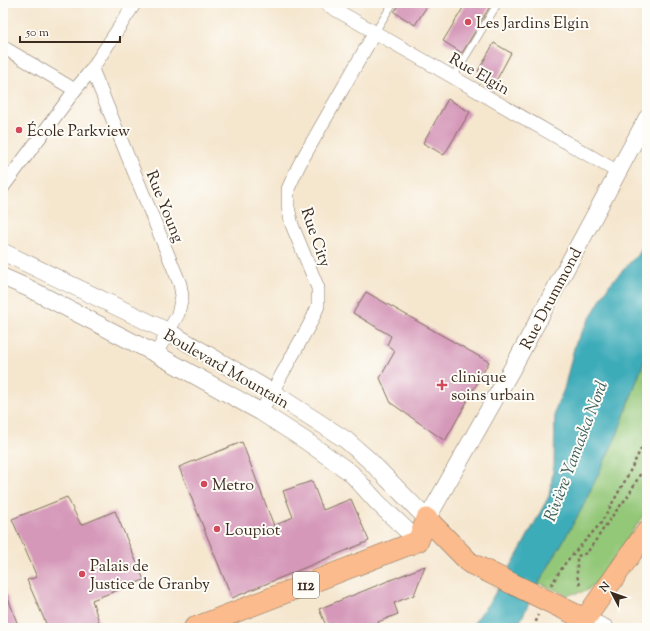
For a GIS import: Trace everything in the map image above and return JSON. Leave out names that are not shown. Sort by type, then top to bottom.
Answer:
[{"type":"main road","points":[[470,563],[427,519],[418,541],[470,563],[562,608],[583,624],[647,531]]},
{"type":"main road","name":"112","points":[[194,628],[418,541]]},
{"type":"street","points":[[3,186],[92,69],[134,3]]},
{"type":"street","name":"Rue Elgin","points":[[324,3],[618,172]]},
{"type":"street","name":"Rue City","points":[[261,412],[312,320],[318,306],[318,288],[292,225],[288,207],[288,189],[299,165],[375,32]]},
{"type":"street","points":[[3,47],[75,90]]},
{"type":"street","name":"Rue Young","points":[[92,69],[180,284],[182,296],[178,314],[156,354]]},
{"type":"street","name":"Rue Drummond","points":[[427,519],[513,367],[647,118]]},
{"type":"street","name":"Boulevard Mountain","points":[[3,252],[169,332],[272,392],[346,440],[369,460],[427,519]]},
{"type":"street","name":"Boulevard Mountain","points":[[3,277],[28,288],[156,354],[261,412],[306,440],[351,473],[378,503],[418,541]]},
{"type":"street","points":[[583,624],[605,628]]},
{"type":"lane","points":[[375,32],[393,3]]},
{"type":"lane","points":[[453,77],[498,3]]},
{"type":"path","points":[[550,587],[566,562],[601,524],[647,438]]},
{"type":"path","points":[[580,585],[577,576],[577,556],[586,553],[589,550],[628,496],[647,462]]},
{"type":"path","points":[[535,628],[536,618],[539,611]]},
{"type":"green space","points":[[647,353],[647,510],[600,579],[586,591],[567,595],[539,583],[581,510],[617,435]]},
{"type":"water","name":"Rivière Yamaska Nord","points":[[647,236],[647,353],[617,435],[581,510],[539,583],[517,628],[470,628],[491,600],[549,496],[554,465],[555,410],[564,389],[575,344],[609,285],[639,253]]},
{"type":"building","points":[[400,3],[429,3],[415,25],[394,12]]},
{"type":"building","name":"Les Jardins Elgin","points":[[466,3],[492,3],[462,53],[443,41]]},
{"type":"building","points":[[494,43],[511,53],[496,81],[478,71]]},
{"type":"building","points":[[448,99],[470,112],[444,155],[423,143]]},
{"type":"building","points":[[366,292],[489,362],[445,441],[391,403],[380,378],[395,351],[387,345],[391,336],[353,313]]},
{"type":"building","points":[[242,442],[274,526],[293,517],[283,491],[312,481],[323,510],[351,499],[369,541],[232,598],[179,467]]},
{"type":"building","points":[[67,497],[81,525],[115,511],[144,580],[92,600],[100,625],[92,628],[48,628],[27,580],[37,577],[12,519]]},
{"type":"building","points":[[425,566],[414,595],[394,603],[398,614],[378,622],[380,628],[327,628],[319,609]]},
{"type":"building","points":[[4,587],[19,628],[3,628]]},
{"type":"place","name":"Les Jardins Elgin","points":[[468,22]]},
{"type":"place","name":"École Parkview","points":[[19,130]]},
{"type":"place","name":"clinique soins urbain","points":[[442,385]]},
{"type":"place","name":"Metro","points":[[204,484]]},
{"type":"place","name":"Loupiot","points":[[217,529]]},
{"type":"place","name":"Palais de Justice de Granby","points":[[82,574]]}]
